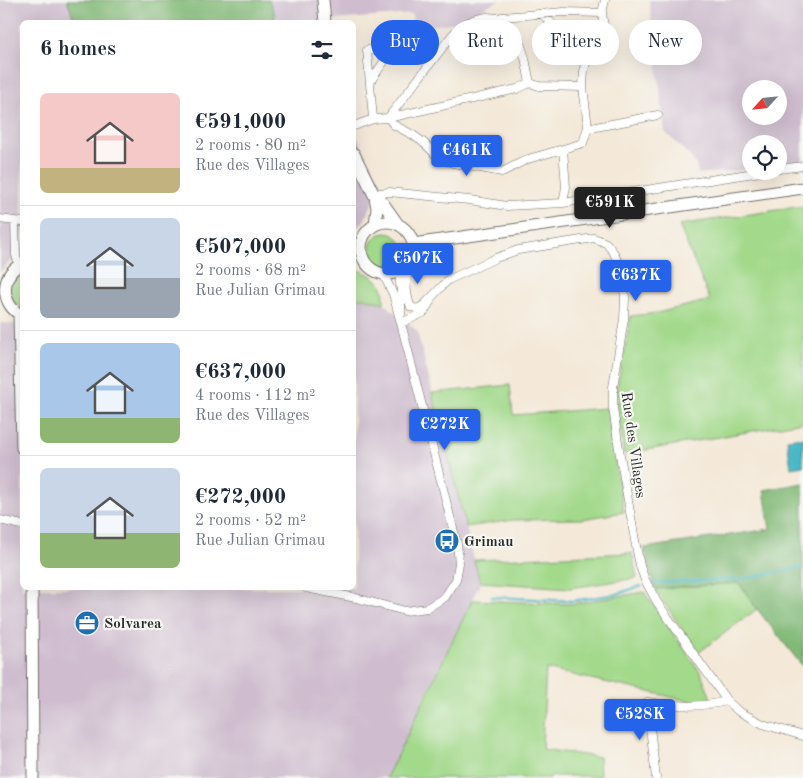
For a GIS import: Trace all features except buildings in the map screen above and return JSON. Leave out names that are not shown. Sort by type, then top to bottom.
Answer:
[{"type":"main road","points":[[323,0],[326,20]]},
{"type":"main road","points":[[356,158],[375,197],[377,208],[374,225]]},
{"type":"main road","points":[[413,244],[803,188]]},
{"type":"main road","points":[[375,197],[384,203],[397,224]]},
{"type":"main road","points":[[388,222],[397,224],[406,230],[413,244],[413,254],[408,263],[393,274],[383,274],[373,270],[358,255],[361,250],[362,240],[367,231],[374,225],[388,222]]},
{"type":"main road","points":[[20,266],[10,272],[2,293],[10,307],[20,314]]},
{"type":"main road","points":[[32,590],[33,778]]},
{"type":"street","points":[[388,118],[394,125],[413,134],[439,158],[453,163],[502,172],[528,159],[583,143],[588,127],[583,87],[585,66],[604,34],[602,14],[605,0]]},
{"type":"street","points":[[388,118],[453,34],[463,25],[473,20],[486,17],[499,18],[564,12],[602,14]]},
{"type":"street","points":[[542,14],[570,41],[585,66]]},
{"type":"street","points":[[499,18],[518,36],[530,83]]},
{"type":"street","points":[[370,82],[392,50],[367,50],[373,119]]},
{"type":"street","points":[[356,125],[373,119],[388,118],[516,89],[530,83],[538,86],[583,87]]},
{"type":"street","points":[[588,127],[658,115]]},
{"type":"street","points":[[563,149],[566,187],[563,203]]},
{"type":"street","points":[[787,168],[803,166]]},
{"type":"street","points":[[375,197],[380,193],[389,192],[507,206],[563,203],[742,175]]},
{"type":"street","points":[[0,219],[19,221],[16,255],[20,263]]},
{"type":"street","name":"Rue des Villages","points":[[433,296],[448,280],[518,250],[594,238],[606,242],[614,253],[622,273],[625,298],[624,319],[612,387],[613,408],[636,546],[645,580],[657,602],[727,701],[738,711],[763,724],[803,736]]},
{"type":"street","points":[[408,263],[406,274],[407,290],[411,307],[418,309],[433,296]]},
{"type":"street","points":[[398,272],[401,292],[401,323]]},
{"type":"street","points":[[316,590],[356,598],[405,612],[427,608],[445,597],[456,580],[459,563],[457,544],[401,323],[393,294],[383,274]]},
{"type":"street","points":[[401,323],[423,313],[433,296]]},
{"type":"street","points":[[0,520],[20,525]]},
{"type":"street","points":[[656,778],[647,702],[678,706],[711,705],[727,701]]},
{"type":"shaded area","points":[[0,0],[499,0],[460,20],[449,20],[449,23],[439,25],[439,20],[412,20],[412,14],[333,20],[20,20],[20,259],[10,261],[0,272]]},
{"type":"shaded area","points":[[649,0],[803,0],[803,164],[787,165],[787,135],[742,135],[742,170],[698,174],[696,165],[691,157],[665,132],[657,65],[702,65],[702,20],[651,20]]},
{"type":"shaded area","points":[[356,134],[382,183],[364,221],[356,228]]},
{"type":"shaded area","points":[[363,298],[384,303],[417,331],[480,583],[422,702],[413,726],[386,778],[0,778],[0,323],[20,324],[20,590],[356,590],[356,299]]},
{"type":"green space","points":[[67,0],[269,0],[275,15],[274,20],[74,20]]},
{"type":"green space","points":[[803,206],[803,422],[624,454],[617,387],[631,316],[657,313],[710,300],[679,225]]},
{"type":"green space","points":[[386,233],[392,234],[397,238],[401,243],[401,255],[397,260],[392,264],[386,265],[380,264],[375,260],[371,255],[370,249],[371,243],[375,238],[380,234]]},
{"type":"green space","points":[[356,270],[370,275],[380,283],[383,290],[384,303],[363,298],[356,299]]},
{"type":"green space","points":[[20,272],[20,306],[13,300],[10,289],[13,278]]},
{"type":"green space","points":[[510,385],[513,415],[607,408],[624,512],[583,519],[514,520],[466,527],[432,393]]},
{"type":"green space","points":[[803,483],[803,667],[739,583],[655,589],[644,548],[770,529],[764,490]]},
{"type":"green space","points":[[632,553],[637,578],[570,588],[480,582],[474,560]]},
{"type":"green space","points":[[739,583],[757,609],[698,653],[655,589]]},
{"type":"green space","points":[[644,592],[701,673],[712,701],[694,702],[546,669],[542,749],[599,757],[600,776],[550,776],[550,778],[386,778],[472,600],[572,604]]},
{"type":"water","points":[[803,437],[803,466],[791,468],[787,439]]},
{"type":"waterway","points":[[653,583],[742,579],[803,567]]},
{"type":"waterway","points":[[492,597],[572,601],[617,594],[641,586]]},
{"type":"place","name":"Grimau","points":[[447,541]]},
{"type":"place","name":"Solvarea","points":[[87,623]]}]
